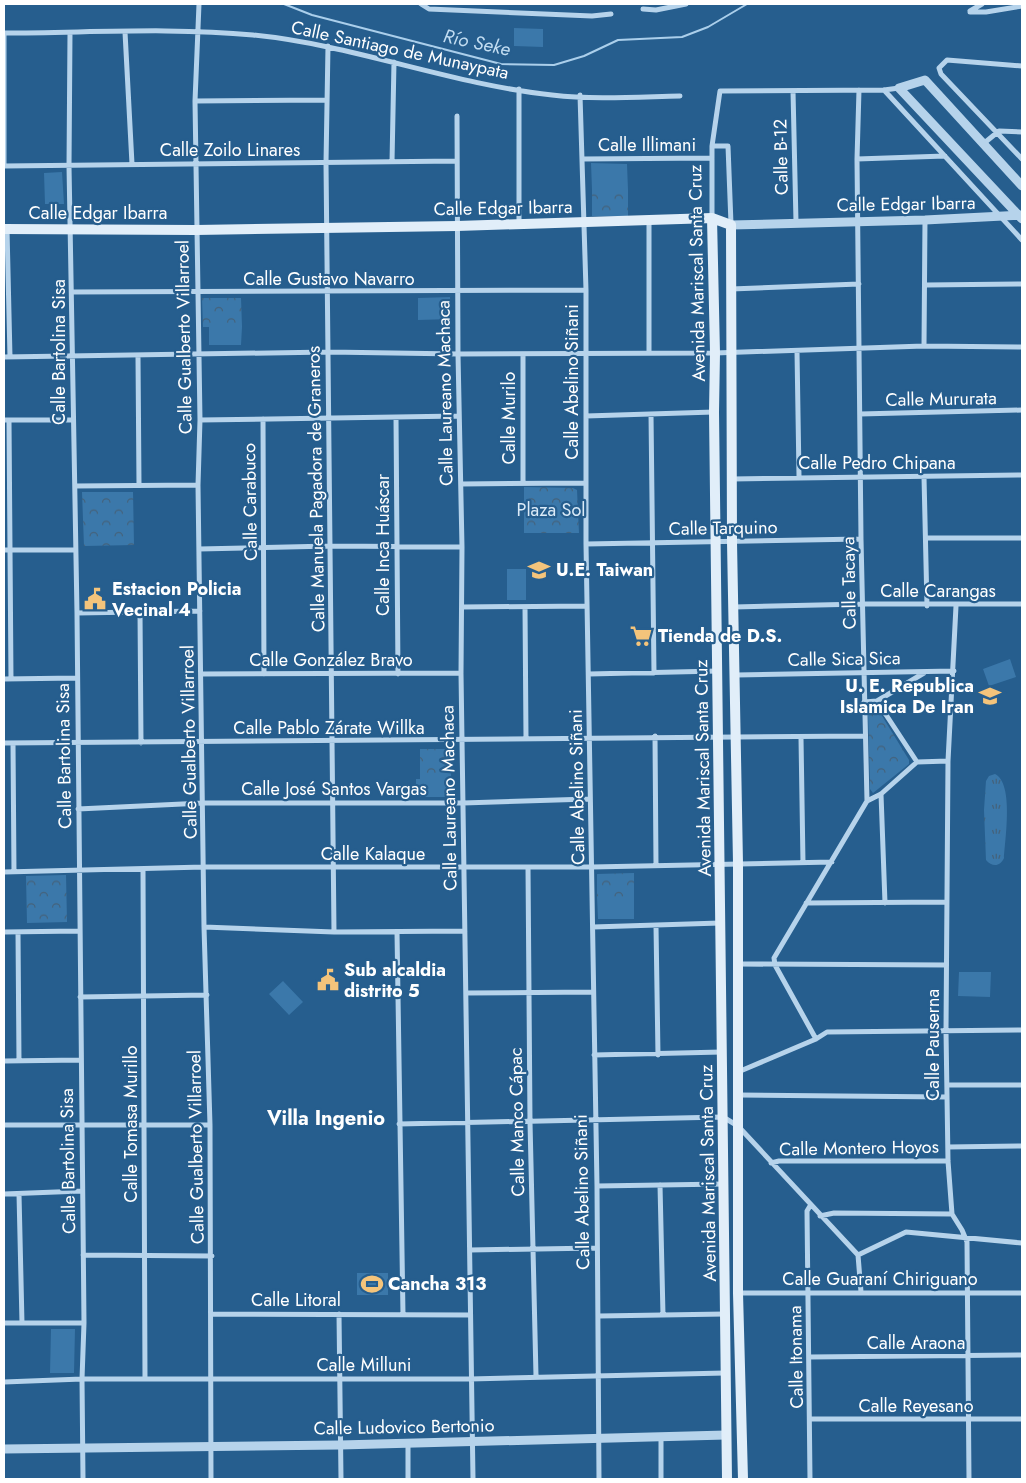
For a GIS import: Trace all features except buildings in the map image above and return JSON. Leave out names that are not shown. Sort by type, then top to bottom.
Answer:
[{"type":"main road","name":"Calle Edgar Ibarra","points":[[5,229],[196,230],[326,226],[457,226],[712,218],[731,225]]},
{"type":"main road","name":"Avenida Mariscal Santa Cruz","points":[[712,218],[727,1479]]},
{"type":"main road","name":"Avenida Mariscal Santa Cruz","points":[[731,225],[732,542],[736,674],[738,863],[738,1293],[743,1479]]},
{"type":"street","name":"Calle Gualberto Villarroel","points":[[199,4],[195,101],[198,163],[196,230],[200,420],[198,485],[204,927],[212,1256],[209,1379],[211,1479]]},
{"type":"street","points":[[421,4],[429,9],[592,16],[611,14]]},
{"type":"street","points":[[643,10],[656,10],[686,4]]},
{"type":"street","points":[[982,4],[970,12],[986,12],[1022,6]]},
{"type":"street","points":[[124,32],[132,164]]},
{"type":"street","name":"Calle Santiago de Munaypata","points":[[4,33],[199,32],[254,35],[328,46],[456,78],[552,95],[580,95],[599,98],[680,96]]},
{"type":"street","points":[[4,33],[4,166]]},
{"type":"street","name":"Calle Bartolina Sisa","points":[[70,34],[69,166],[72,228],[77,613],[76,678],[84,1323],[82,1379],[83,1479]]},
{"type":"street","name":"Calle Manuela Pagadora de Graneros","points":[[328,46],[326,226],[330,418],[334,932]]},
{"type":"street","points":[[1022,66],[947,60],[939,68],[941,74],[1022,159]]},
{"type":"street","points":[[392,162],[394,62]]},
{"type":"street","points":[[712,146],[720,91],[884,90],[899,88],[924,80],[1022,186]]},
{"type":"street","points":[[899,88],[1021,217]]},
{"type":"street","points":[[519,89],[519,224]]},
{"type":"street","name":"Calle B-12","points":[[793,90],[796,222]]},
{"type":"street","name":"Calle Tacaya","points":[[859,90],[857,159],[861,540],[864,736],[867,801]]},
{"type":"street","points":[[884,90],[1022,240]]},
{"type":"street","name":"Calle Abelino Siñani","points":[[580,95],[586,290],[586,544],[590,739],[589,799],[593,927],[594,1121],[599,1316],[599,1479]]},
{"type":"street","points":[[195,101],[326,100]]},
{"type":"street","name":"Calle Laureano Machaca","points":[[457,116],[457,292],[462,547],[461,673],[470,1250],[470,1379],[473,1479]]},
{"type":"street","points":[[984,144],[996,132],[1003,130],[1022,132]]},
{"type":"street","name":"Avenida Mariscal Santa Cruz","points":[[712,218],[712,146],[728,146],[731,225]]},
{"type":"street","points":[[857,159],[945,156]]},
{"type":"street","name":"Calle Illimani","points":[[582,159],[712,158]]},
{"type":"street","name":"Calle Zoilo Linares","points":[[4,166],[457,161]]},
{"type":"street","name":"Calle Edgar Ibarra","points":[[731,225],[1021,217]]},
{"type":"street","points":[[649,220],[649,352]]},
{"type":"street","points":[[924,346],[926,285],[925,220]]},
{"type":"street","points":[[5,229],[7,357],[138,357],[329,352],[458,354],[715,353],[924,346],[1022,347]]},
{"type":"street","points":[[731,289],[859,284]]},
{"type":"street","points":[[926,285],[1022,284]]},
{"type":"street","name":"Calle Gustavo Navarro","points":[[72,292],[198,294],[586,290]]},
{"type":"street","points":[[796,351],[798,476]]},
{"type":"street","name":"Calle Murilo","points":[[523,354],[523,483]]},
{"type":"street","points":[[138,357],[139,485]]},
{"type":"street","name":"Calle Mururata","points":[[860,414],[1022,410]]},
{"type":"street","points":[[586,416],[714,412]]},
{"type":"street","points":[[651,414],[654,672]]},
{"type":"street","points":[[200,420],[459,416]]},
{"type":"street","name":"Calle Inca Huáscar","points":[[396,417],[398,674]]},
{"type":"street","name":"Calle Carabuco","points":[[263,419],[265,546],[264,674]]},
{"type":"street","points":[[11,679],[11,550],[7,420],[73,420]]},
{"type":"street","name":"Calle Pedro Chipana","points":[[732,479],[798,476],[924,477],[1022,475]]},
{"type":"street","points":[[924,477],[927,606]]},
{"type":"street","points":[[460,484],[586,483]]},
{"type":"street","points":[[75,486],[198,485]]},
{"type":"street","points":[[926,538],[1022,538]]},
{"type":"street","name":"Calle Tarquino","points":[[586,544],[861,540]]},
{"type":"street","points":[[199,549],[265,546],[397,545],[462,547]]},
{"type":"street","points":[[4,550],[75,550]]},
{"type":"street","name":"Calle Carangas","points":[[734,607],[862,604],[927,606],[1022,604]]},
{"type":"street","points":[[462,607],[587,606]]},
{"type":"street","name":"Calle Pauserna","points":[[956,606],[948,762],[946,1031],[948,1161],[952,1214],[965,1237],[968,1293],[969,1479]]},
{"type":"street","points":[[525,607],[526,738]]},
{"type":"street","points":[[77,613],[200,611]]},
{"type":"street","points":[[140,612],[141,743]]},
{"type":"street","points":[[589,674],[718,671]]},
{"type":"street","name":"Calle Sica Sica","points":[[736,674],[954,671]]},
{"type":"street","points":[[864,702],[877,701],[925,672]]},
{"type":"street","name":"Calle González Bravo","points":[[201,674],[332,675],[461,673]]},
{"type":"street","points":[[4,679],[76,678]]},
{"type":"street","points":[[877,701],[917,762]]},
{"type":"street","points":[[655,736],[656,864]]},
{"type":"street","name":"Calle Pablo Zárate Willka","points":[[4,743],[463,741],[655,736],[801,738],[864,736]]},
{"type":"street","points":[[801,738],[802,864]]},
{"type":"street","points":[[13,743],[14,872]]},
{"type":"street","points":[[816,1039],[775,965],[775,954],[867,801],[881,794],[917,762],[948,762]]},
{"type":"street","points":[[881,794],[885,903]]},
{"type":"street","name":"Calle José Santos Vargas","points":[[78,809],[203,803],[463,803],[589,799]]},
{"type":"street","name":"Calle Kalaque","points":[[4,872],[204,868],[592,867],[656,864],[802,864],[832,862]]},
{"type":"street","name":"Calle Manco Cápac","points":[[528,867],[530,1122],[536,1376]]},
{"type":"street","name":"Calle Tomasa Murillo","points":[[143,870],[145,1379]]},
{"type":"street","points":[[806,903],[947,902]]},
{"type":"street","points":[[593,927],[720,923]]},
{"type":"street","points":[[656,926],[658,1055]]},
{"type":"street","points":[[204,927],[334,932],[465,931]]},
{"type":"street","points":[[4,932],[79,931]]},
{"type":"street","points":[[18,932],[19,1061]]},
{"type":"street","points":[[397,932],[399,1124],[404,1315]]},
{"type":"street","points":[[738,964],[946,965]]},
{"type":"street","points":[[466,993],[593,992]]},
{"type":"street","points":[[80,996],[144,997],[207,995]]},
{"type":"street","points":[[738,1072],[816,1039],[827,1032],[1022,1030]]},
{"type":"street","points":[[594,1055],[723,1052]]},
{"type":"street","points":[[4,1061],[81,1060]]},
{"type":"street","points":[[947,1085],[1022,1085]]},
{"type":"street","points":[[739,1095],[947,1097]]},
{"type":"street","points":[[399,1124],[723,1117],[738,1126],[770,1163],[858,1255],[861,1292]]},
{"type":"street","points":[[4,1125],[210,1125]]},
{"type":"street","name":"Calle Montero Hoyos","points":[[948,1147],[1022,1146]]},
{"type":"street","name":"Calle Montero Hoyos","points":[[770,1163],[779,1161],[948,1161]]},
{"type":"street","points":[[597,1186],[724,1184]]},
{"type":"street","points":[[660,1186],[663,1315]]},
{"type":"street","points":[[4,1194],[82,1192]]},
{"type":"street","points":[[19,1194],[22,1324]]},
{"type":"street","name":"Calle Itonama","points":[[810,1206],[808,1211],[810,1479]]},
{"type":"street","points":[[820,1216],[834,1213],[952,1214]]},
{"type":"street","points":[[858,1255],[906,1232],[1022,1242]]},
{"type":"street","points":[[470,1250],[597,1248]]},
{"type":"street","points":[[82,1255],[212,1256]]},
{"type":"street","name":"Calle Guaraní Chiriguano","points":[[738,1293],[1022,1293]]},
{"type":"street","name":"Calle Litoral","points":[[212,1314],[470,1315]]},
{"type":"street","points":[[340,1314],[341,1479]]},
{"type":"street","points":[[599,1316],[725,1314]]},
{"type":"street","points":[[4,1323],[84,1323]]},
{"type":"street","name":"Calle Araona","points":[[809,1357],[1022,1355]]},
{"type":"street","name":"Calle Milluni","points":[[4,1382],[82,1379],[470,1379],[725,1373]]},
{"type":"street","name":"Calle Reyesano","points":[[810,1419],[1022,1419]]},
{"type":"street","name":"Calle Ludovico Bertonio","points":[[4,1449],[210,1445],[340,1445],[726,1435]]},
{"type":"street","points":[[660,1438],[662,1479]]},
{"type":"street","points":[[408,1443],[408,1479]]},
{"type":"green space","points":[[514,28],[543,29],[543,47],[514,46]]},
{"type":"green space","points":[[591,163],[627,164],[628,190],[592,190]]},
{"type":"green space","points":[[62,172],[64,204],[45,204],[44,173]]},
{"type":"green space","points":[[592,190],[628,190],[628,216],[592,216]]},
{"type":"green space","points":[[450,297],[451,319],[418,320],[418,298]]},
{"type":"green space","points":[[202,298],[241,298],[242,327],[203,327]]},
{"type":"green space","points":[[209,327],[242,327],[241,345],[209,345]]},
{"type":"green space","name":"Plaza Sol","points":[[524,487],[573,488],[577,490],[579,533],[524,533]]},
{"type":"green space","points":[[82,492],[133,492],[134,545],[84,546]]},
{"type":"green space","points":[[507,569],[526,569],[526,600],[507,600]]},
{"type":"green space","points":[[1010,659],[1016,677],[989,686],[983,669]]},
{"type":"green space","points":[[873,708],[879,711],[909,760],[909,764],[873,793],[870,789],[868,712]]},
{"type":"green space","points":[[420,749],[451,749],[451,779],[420,779]]},
{"type":"green space","points":[[995,774],[1001,779],[1005,788],[1007,813],[1004,858],[996,865],[986,860],[984,810],[986,781],[989,776]]},
{"type":"green space","points":[[416,779],[449,779],[449,797],[416,797]]},
{"type":"green space","points":[[634,873],[634,897],[597,897],[597,874]]},
{"type":"green space","points":[[66,875],[67,922],[27,923],[26,876]]},
{"type":"green space","points":[[597,897],[634,897],[634,919],[598,919]]},
{"type":"green space","points":[[959,972],[991,972],[990,997],[958,996]]},
{"type":"green space","points":[[283,981],[303,1002],[289,1015],[269,994]]},
{"type":"green space","name":"Cancha 313","points":[[357,1273],[388,1273],[388,1295],[357,1295]]},
{"type":"green space","points":[[51,1329],[75,1329],[74,1373],[50,1373]]},
{"type":"waterway","name":"Río Seke","points":[[284,4],[312,15],[501,64],[554,65],[584,56],[618,40],[682,37],[708,27],[747,4]]},
{"type":"place","name":"U.E. Taiwan","points":[[539,570]]},
{"type":"place","name":"Estacion Policia Vecinal 4","points":[[95,599]]},
{"type":"place","name":"Tienda de D.S.","points":[[641,636]]},
{"type":"place","name":"U. E. Republica Islamica De Iran","points":[[990,696]]},
{"type":"place","name":"Sub alcaldia distrito 5","points":[[328,980]]},
{"type":"place","name":"Cancha 313","points":[[372,1284]]},
{"type":"district","name":"Villa Ingenio","points":[[326,1118]]}]
